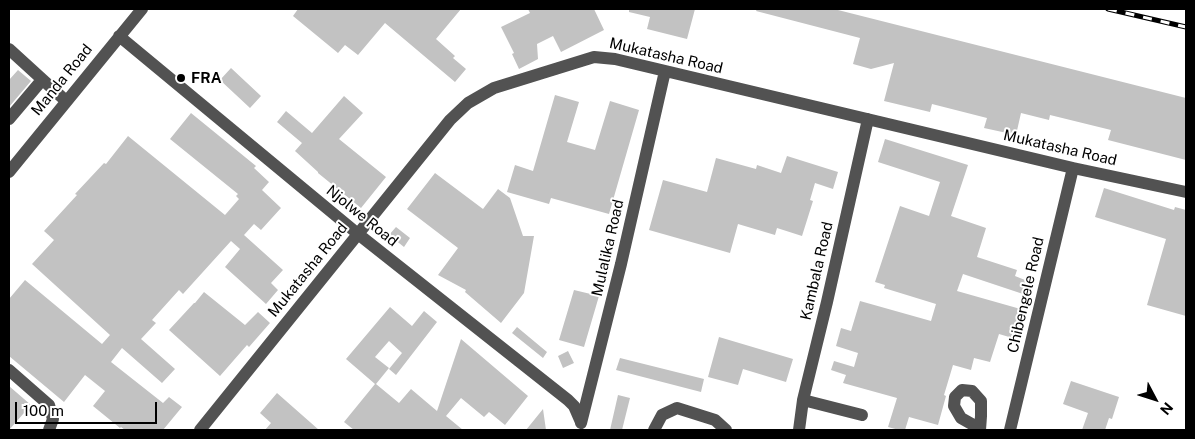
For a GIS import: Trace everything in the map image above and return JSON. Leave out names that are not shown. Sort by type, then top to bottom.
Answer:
[{"type":"street","name":"Manda Road","points":[[10,168],[142,9]]},
{"type":"street","name":"Njolwe Road","points":[[119,36],[358,234],[568,400],[574,406],[581,426]]},
{"type":"street","points":[[9,49],[66,101]]},
{"type":"street","name":"Mukatasha Road","points":[[200,430],[450,120],[468,103],[494,88],[594,57],[615,59],[1073,168],[1186,192]]},
{"type":"street","name":"Mulalika Road","points":[[581,426],[621,264],[664,71]]},
{"type":"street","points":[[9,119],[42,80]]},
{"type":"street","name":"Kambala Road","points":[[799,430],[803,400],[868,119]]},
{"type":"street","name":"Chibengele Road","points":[[1010,430],[1073,168]]},
{"type":"street","points":[[9,370],[50,405],[53,419],[49,430]]},
{"type":"street","points":[[803,400],[862,415]]},
{"type":"street","points":[[654,430],[662,415],[677,408],[715,420],[726,430]]},
{"type":"building","points":[[298,9],[461,9],[436,39],[466,69],[455,82],[385,23],[358,55],[345,45],[338,53],[293,16]]},
{"type":"building","points":[[528,9],[594,9],[604,30],[561,52],[553,36],[537,44],[538,59],[519,69],[512,54],[514,53],[501,27],[530,13]]},
{"type":"building","points":[[629,9],[695,9],[687,39],[647,29],[650,17],[629,12]]},
{"type":"building","points":[[757,9],[834,9],[1186,98],[1186,160],[1108,140],[1111,130],[1050,115],[1049,120],[1021,113],[1016,135],[984,128],[987,118],[932,104],[930,112],[884,101],[894,63],[871,69],[853,64],[860,38],[756,11]]},
{"type":"building","points":[[231,68],[261,96],[250,108],[220,80]]},
{"type":"building","points":[[18,70],[31,81],[9,107],[9,80]]},
{"type":"building","points":[[555,95],[579,102],[567,142],[595,150],[610,101],[639,110],[609,214],[551,198],[549,204],[507,192],[515,165],[533,171]]},
{"type":"building","points":[[344,96],[363,113],[339,139],[386,177],[361,208],[318,173],[295,151],[302,143],[277,122],[286,111],[312,133]]},
{"type":"building","points":[[191,113],[256,166],[254,168],[269,182],[262,190],[281,208],[261,230],[254,224],[244,235],[283,270],[271,283],[278,290],[266,304],[225,267],[240,249],[231,241],[183,294],[179,290],[152,320],[156,323],[141,339],[175,369],[162,383],[122,348],[111,362],[163,403],[169,397],[182,407],[163,430],[125,430],[93,406],[105,391],[85,375],[64,402],[9,356],[9,299],[25,280],[102,344],[110,335],[32,264],[54,240],[44,231],[77,195],[75,194],[104,163],[106,164],[128,136],[225,215],[239,199],[236,196],[238,194],[170,139]]},
{"type":"building","points":[[885,139],[968,165],[951,216],[986,228],[977,257],[1017,270],[1015,276],[1030,282],[1026,295],[963,274],[957,291],[1024,310],[1016,339],[999,334],[990,362],[974,358],[971,370],[953,365],[938,425],[909,417],[905,430],[888,427],[897,398],[843,383],[846,375],[831,370],[834,361],[854,367],[858,353],[836,346],[841,328],[851,331],[860,301],[931,321],[936,304],[884,288],[885,285],[875,282],[900,206],[929,216],[940,182],[878,162]]},
{"type":"building","points":[[787,156],[838,172],[833,189],[815,183],[810,200],[813,201],[802,236],[777,228],[775,235],[738,224],[730,253],[649,230],[663,180],[707,192],[716,158],[756,169],[757,165],[781,173]]},
{"type":"building","points":[[435,173],[483,209],[498,189],[510,198],[523,236],[534,236],[524,293],[501,323],[465,292],[466,290],[438,275],[458,248],[407,209]]},
{"type":"building","points":[[1104,188],[1174,210],[1175,207],[1186,210],[1186,316],[1147,305],[1166,239],[1095,217]]},
{"type":"building","points":[[396,227],[410,238],[404,247],[389,235]]},
{"type":"building","points":[[574,290],[599,296],[584,347],[559,340]]},
{"type":"building","points":[[204,292],[245,325],[258,312],[270,323],[249,347],[247,345],[220,376],[169,330]]},
{"type":"building","points":[[390,307],[412,326],[424,311],[437,322],[396,375],[389,369],[402,353],[389,341],[375,357],[389,368],[376,384],[399,403],[411,389],[437,411],[461,339],[528,396],[505,425],[489,412],[484,417],[461,398],[446,416],[463,430],[354,430],[344,422],[375,384],[346,359]]},
{"type":"building","points":[[517,327],[547,352],[543,358],[512,333]]},
{"type":"building","points":[[719,337],[793,359],[786,382],[743,369],[738,385],[708,377]]},
{"type":"building","points":[[568,351],[574,363],[563,368],[558,356]]},
{"type":"building","points":[[620,358],[704,379],[701,392],[616,370]]},
{"type":"building","points":[[1071,381],[1119,397],[1112,419],[1109,418],[1105,430],[1082,430],[1088,413],[1063,404]]},
{"type":"building","points":[[9,386],[31,405],[9,430]]},
{"type":"building","points":[[277,393],[319,430],[265,430],[271,423],[260,413]]},
{"type":"building","points":[[618,395],[630,398],[622,430],[610,430]]},
{"type":"building","points":[[543,409],[546,430],[526,430]]},
{"type":"railway","points":[[1108,9],[1186,27]]},
{"type":"place","name":"FRA","points":[[181,78]]}]
